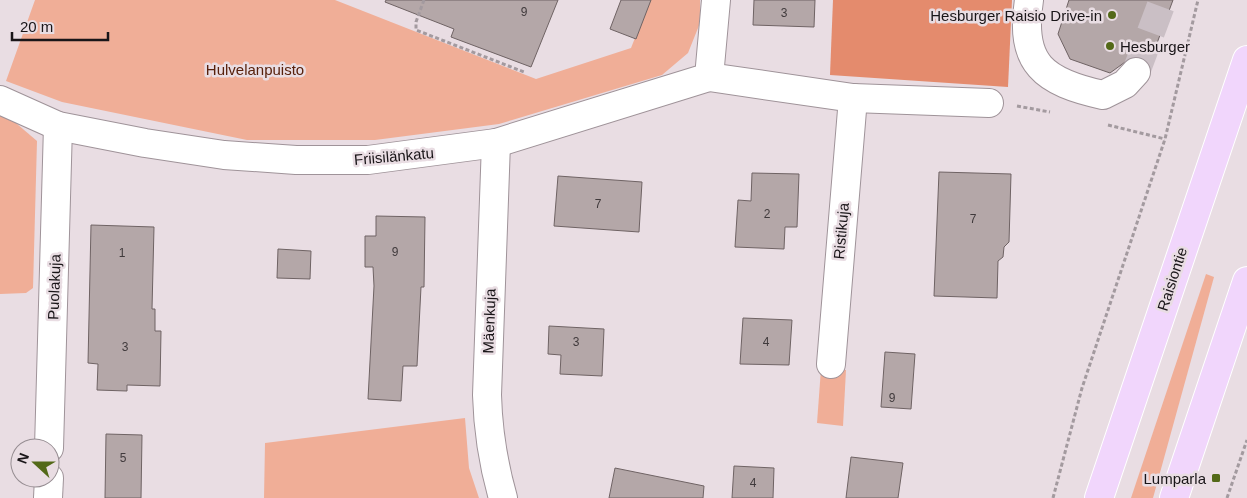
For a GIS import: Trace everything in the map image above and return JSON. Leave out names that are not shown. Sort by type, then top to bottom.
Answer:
[{"type":"main road","name":"Raisiontie","points":[[1099,498],[1247,60]]},
{"type":"main road","points":[[1174,498],[1247,281]]},
{"type":"street","points":[[716,0],[709,77],[853,98],[989,103]]},
{"type":"street","points":[[1029,0],[1026,19],[1030,50],[1033,60],[1047,74],[1065,85],[1103,95],[1125,84],[1136,72]]},
{"type":"street","name":"Friisilänkatu","points":[[0,100],[58,126],[224,155],[296,160],[368,160],[496,143],[709,77]]},
{"type":"street","name":"Ristikuja","points":[[831,364],[853,98]]},
{"type":"street","name":"Puolakuja","points":[[49,438],[58,126]]},
{"type":"street","name":"Mäenkuja","points":[[496,143],[487,395],[488,433],[493,466],[503,498]]},
{"type":"path","points":[[424,0],[416,22],[416,30],[524,72]]},
{"type":"path","points":[[1053,498],[1082,388],[1166,139],[1198,0]]},
{"type":"path","points":[[1227,498],[1247,440]]},
{"type":"green space","name":"Hulvelanpuisto","points":[[35,0],[335,0],[536,79],[631,48],[650,0],[700,0],[700,23],[688,53],[662,75],[499,124],[375,140],[247,140],[62,102],[6,81]]},
{"type":"green space","points":[[0,115],[10,118],[37,141],[33,288],[26,293],[0,294]]},
{"type":"green space","points":[[1206,274],[1214,277],[1153,498],[1131,498]]},
{"type":"green space","points":[[821,369],[846,370],[843,426],[817,423]]},
{"type":"green space","points":[[465,418],[469,468],[479,498],[264,498],[265,443]]},
{"type":"shaded area","points":[[833,0],[1012,0],[1008,87],[830,75]]},
{"type":"building","points":[[386,0],[558,0],[531,67],[451,37],[454,29],[385,2]]},
{"type":"building","points":[[621,0],[651,0],[636,39],[610,29]]},
{"type":"building","points":[[754,0],[815,0],[814,27],[753,25]]},
{"type":"building","name":"Hesburger","points":[[1069,0],[1173,0],[1150,62],[1140,57],[1132,57],[1110,73],[1070,59],[1058,34]]},
{"type":"building","points":[[939,172],[1011,174],[1009,242],[1004,247],[1003,257],[998,261],[997,298],[934,296]]},
{"type":"building","points":[[752,173],[799,174],[797,227],[785,227],[784,249],[735,247],[738,200],[751,201]]},
{"type":"building","points":[[558,176],[642,182],[639,232],[554,226]]},
{"type":"building","points":[[376,216],[425,217],[424,287],[421,287],[417,366],[403,366],[401,401],[368,399],[374,286],[373,267],[365,267],[365,236],[376,236]]},
{"type":"building","points":[[91,225],[154,227],[152,309],[155,309],[155,331],[161,331],[160,386],[127,385],[127,391],[97,390],[98,364],[88,363]]},
{"type":"building","points":[[278,249],[311,251],[310,279],[277,278]]},
{"type":"building","points":[[743,318],[792,320],[789,365],[740,364]]},
{"type":"building","points":[[549,326],[604,329],[602,376],[560,374],[561,355],[548,354]]},
{"type":"building","points":[[885,352],[915,354],[911,409],[881,407]]},
{"type":"building","points":[[106,434],[142,435],[141,498],[105,498]]},
{"type":"building","points":[[851,457],[903,463],[898,498],[846,498]]},
{"type":"building","points":[[734,466],[774,468],[773,498],[732,498]]},
{"type":"building","points":[[615,468],[704,486],[703,498],[609,498]]},
{"type":"tunnel","points":[[1136,72],[1163,0]]},
{"type":"place","name":"Hesburger Raisio Drive-in","points":[[1112,15]]},
{"type":"place","name":"Hesburger","points":[[1110,46]]},
{"type":"place","name":"Lumparla","points":[[1216,478]]}]
